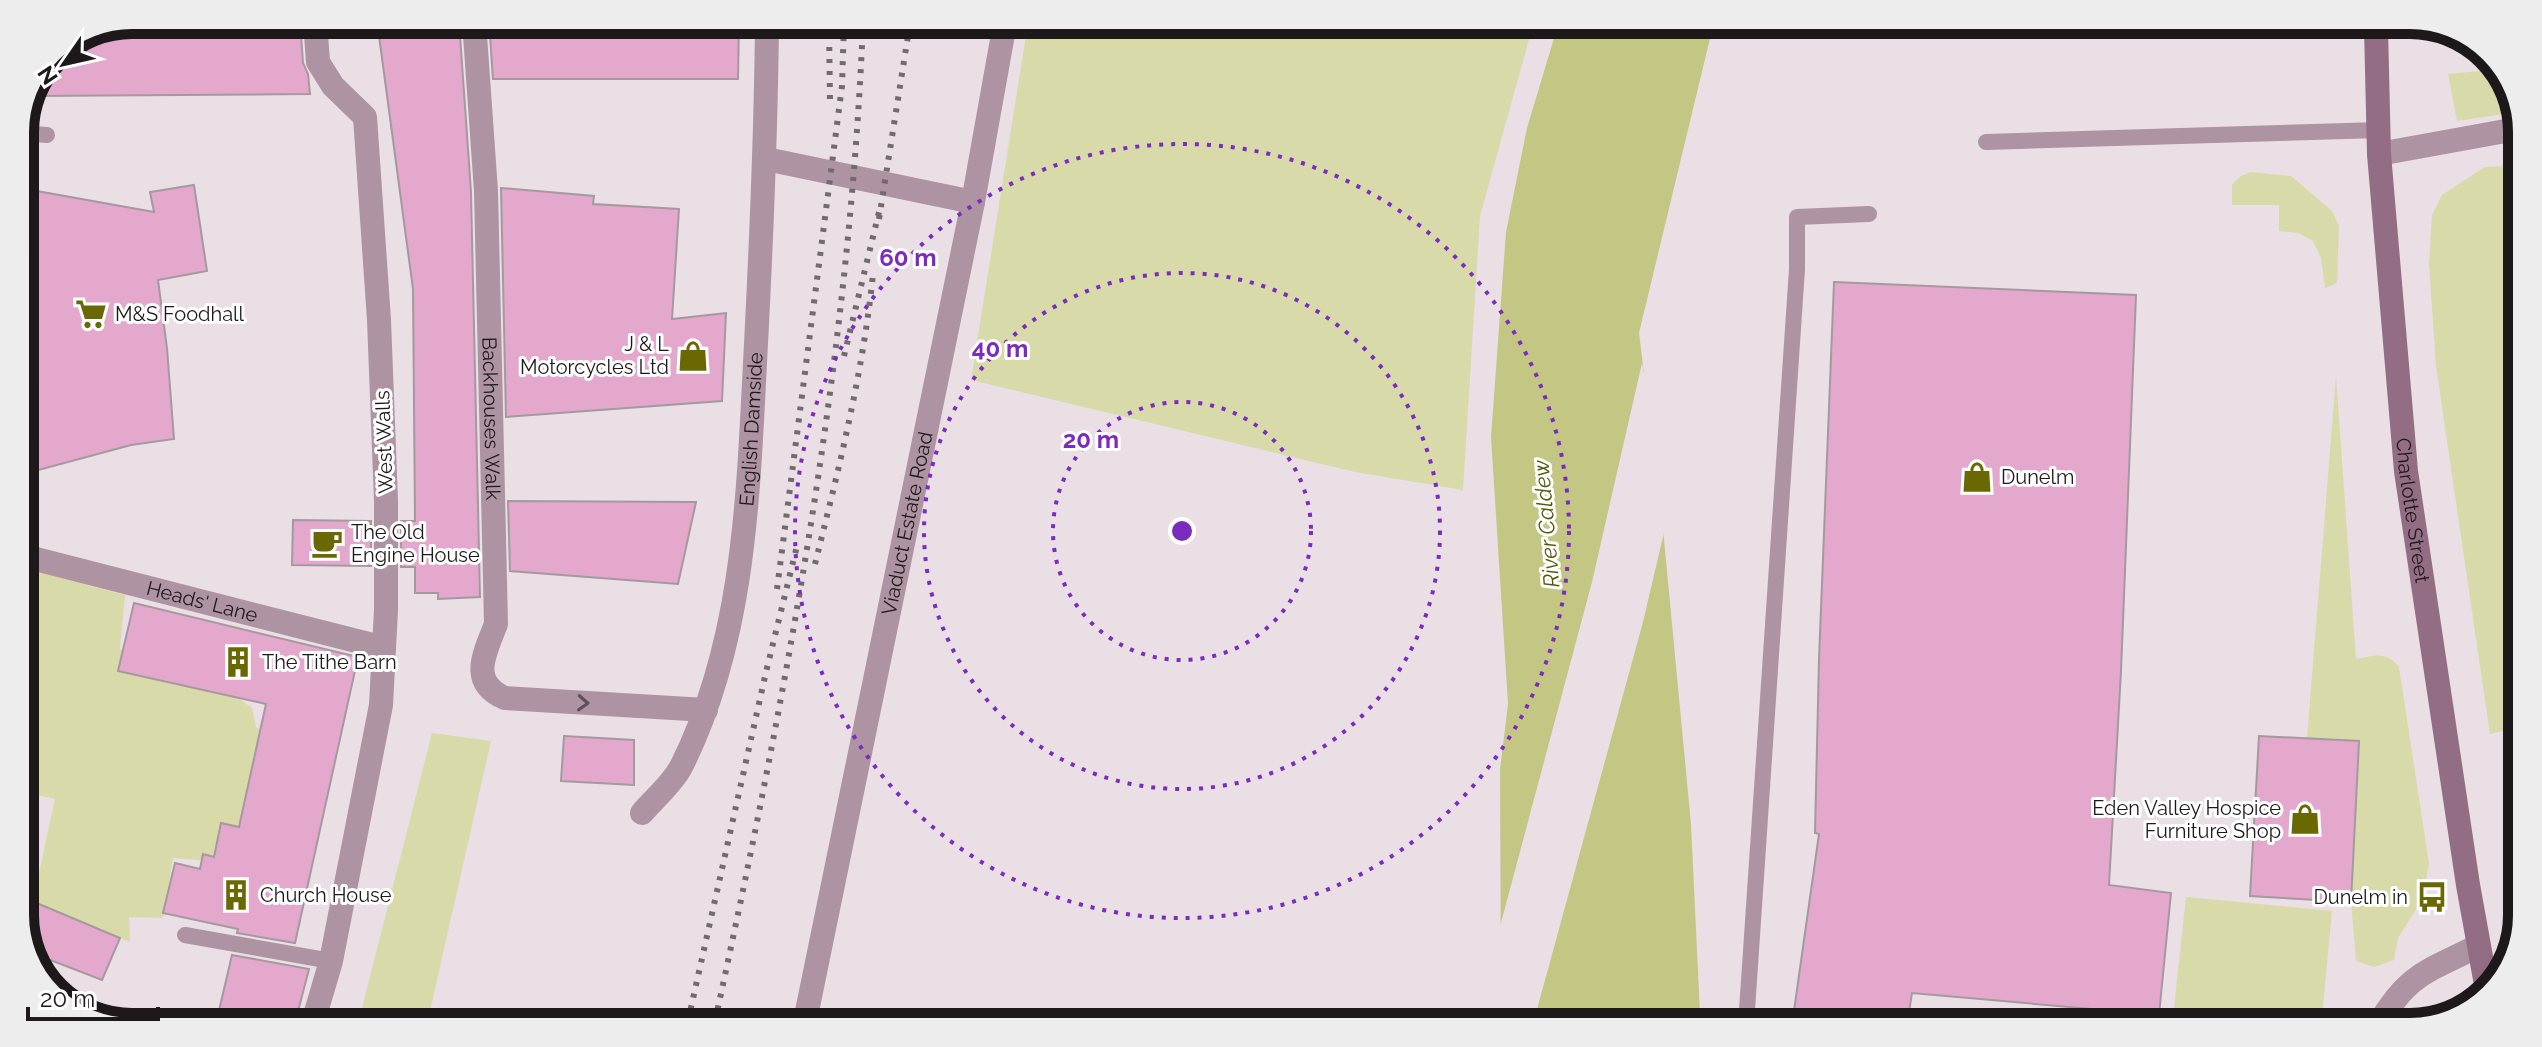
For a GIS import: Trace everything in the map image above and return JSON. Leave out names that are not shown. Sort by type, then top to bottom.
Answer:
[{"type":"street","name":"West Walls","points":[[316,34],[318,62],[333,86],[365,117],[379,320],[386,501],[381,705],[331,961],[316,1013]]},
{"type":"street","name":"Backhouses Walk","points":[[475,34],[486,191],[496,624],[483,658],[482,671],[486,685],[505,698],[706,710]]},
{"type":"street","name":"English Damside","points":[[642,813],[679,770],[706,710],[727,638],[747,519],[766,159],[767,34]]},
{"type":"street","name":"Viaduct Estate Road","points":[[807,1013],[973,202],[1003,34]]},
{"type":"street","name":"Charlotte Street","points":[[2376,34],[2379,142],[2406,471],[2485,979]]},
{"type":"street","points":[[2379,142],[2508,129]]},
{"type":"street","points":[[766,159],[973,202]]},
{"type":"street","name":"Heads' Lane","points":[[34,559],[384,648]]},
{"type":"street","points":[[2385,1013],[2392,1000],[2413,978],[2478,946]]},
{"type":"lane","points":[[34,134],[47,135]]},
{"type":"lane","points":[[1986,142],[2379,142]]},
{"type":"lane","points":[[1747,1013],[1795,300],[1797,217],[1869,214]]},
{"type":"lane","points":[[185,935],[331,961]]},
{"type":"shaded area","points":[[1026,34],[1531,34],[1480,216],[1463,490],[1355,472],[971,380]]},
{"type":"shaded area","points":[[2486,70],[2503,100],[2506,114],[2457,121],[2448,74]]},
{"type":"shaded area","points":[[2508,166],[2508,730],[2490,734],[2436,366],[2429,264],[2432,215],[2442,195],[2485,167]]},
{"type":"shaded area","points":[[2251,172],[2291,176],[2332,211],[2339,226],[2337,283],[2325,288],[2321,258],[2313,241],[2298,233],[2279,231],[2279,205],[2232,205],[2232,185]]},
{"type":"shaded area","points":[[2336,376],[2356,659],[2384,656],[2399,667],[2429,864],[2422,900],[2398,938],[2394,960],[2374,967],[2356,961],[2351,902],[2359,741],[2307,738]]},
{"type":"shaded area","points":[[34,571],[125,595],[120,649],[144,671],[238,698],[252,708],[256,727],[263,732],[244,827],[224,827],[212,861],[173,858],[163,918],[129,917],[130,942],[34,901],[55,799],[34,794]]},
{"type":"shaded area","points":[[432,733],[491,741],[430,1013],[361,1013]]},
{"type":"shaded area","points":[[2186,897],[2332,911],[2322,1013],[2173,1013]]},
{"type":"water","name":"River Caldew","points":[[1555,34],[1711,34],[1639,333],[1663,529],[1691,824],[1700,1013],[1511,1013],[1501,989],[1500,770],[1508,704],[1491,437],[1506,232],[1527,128]]},
{"type":"pier","points":[[1642,363],[1655,430],[1666,524],[1643,622],[1536,1013],[1507,1013],[1497,989],[1498,934],[1592,582]]},
{"type":"building","points":[[132,34],[301,34],[310,94],[41,96],[54,72],[78,50],[94,41]]},
{"type":"building","points":[[379,34],[460,34],[471,192],[480,597],[438,599],[438,593],[415,593],[415,567],[401,567],[401,521],[415,521],[413,289]]},
{"type":"building","points":[[490,34],[739,34],[738,79],[493,79]]},
{"type":"building","name":"M&S Foodhall","points":[[194,185],[207,271],[158,280],[174,439],[131,445],[34,471],[34,191],[154,212],[150,192]]},
{"type":"building","points":[[501,188],[594,196],[593,204],[679,209],[672,319],[726,313],[722,401],[506,417]]},
{"type":"building","points":[[1834,282],[2136,295],[2109,885],[2171,893],[2159,1013],[1912,993],[1909,1013],[1794,1013],[1819,834],[1815,833]]},
{"type":"building","points":[[508,501],[696,502],[678,584],[510,571]]},
{"type":"building","name":"The Old Engine House","points":[[293,520],[371,521],[371,566],[292,565]]},
{"type":"building","points":[[134,603],[358,657],[295,943],[237,933],[238,929],[163,913],[175,863],[200,869],[203,854],[214,857],[221,823],[239,827],[266,704],[118,671]]},
{"type":"building","points":[[564,736],[634,740],[634,785],[561,781]]},
{"type":"building","name":"Eden Valley Hospice Furniture Shop","points":[[2259,736],[2359,741],[2351,902],[2250,896]]},
{"type":"building","points":[[34,902],[120,938],[102,980],[44,958],[36,934]]},
{"type":"building","points":[[232,955],[309,969],[298,1013],[218,1013]]},
{"type":"railway","points":[[829,34],[830,102]]},
{"type":"railway","points":[[777,589],[842,86],[844,34]]},
{"type":"railway","points":[[717,1013],[767,774],[811,525],[844,275],[862,34]]},
{"type":"railway","points":[[879,219],[908,34]]},
{"type":"railway","points":[[844,356],[880,208]]},
{"type":"railway","points":[[815,564],[857,384],[873,274]]},
{"type":"railway","points":[[690,1013],[797,546]]},
{"type":"place","name":"M&S Foodhall","points":[[91,314]]},
{"type":"place","name":"J & L Motorcycles Ltd","points":[[693,356]]},
{"type":"place","name":"Dunelm","points":[[1977,477]]},
{"type":"place","name":"The Old Engine House","points":[[327,543]]},
{"type":"place","name":"The Tithe Barn","points":[[238,662]]},
{"type":"place","name":"Eden Valley Hospice Furniture Shop","points":[[2305,819]]},
{"type":"place","name":"Church House","points":[[236,895]]},
{"type":"place","name":"Dunelm in","points":[[2432,897]]}]
